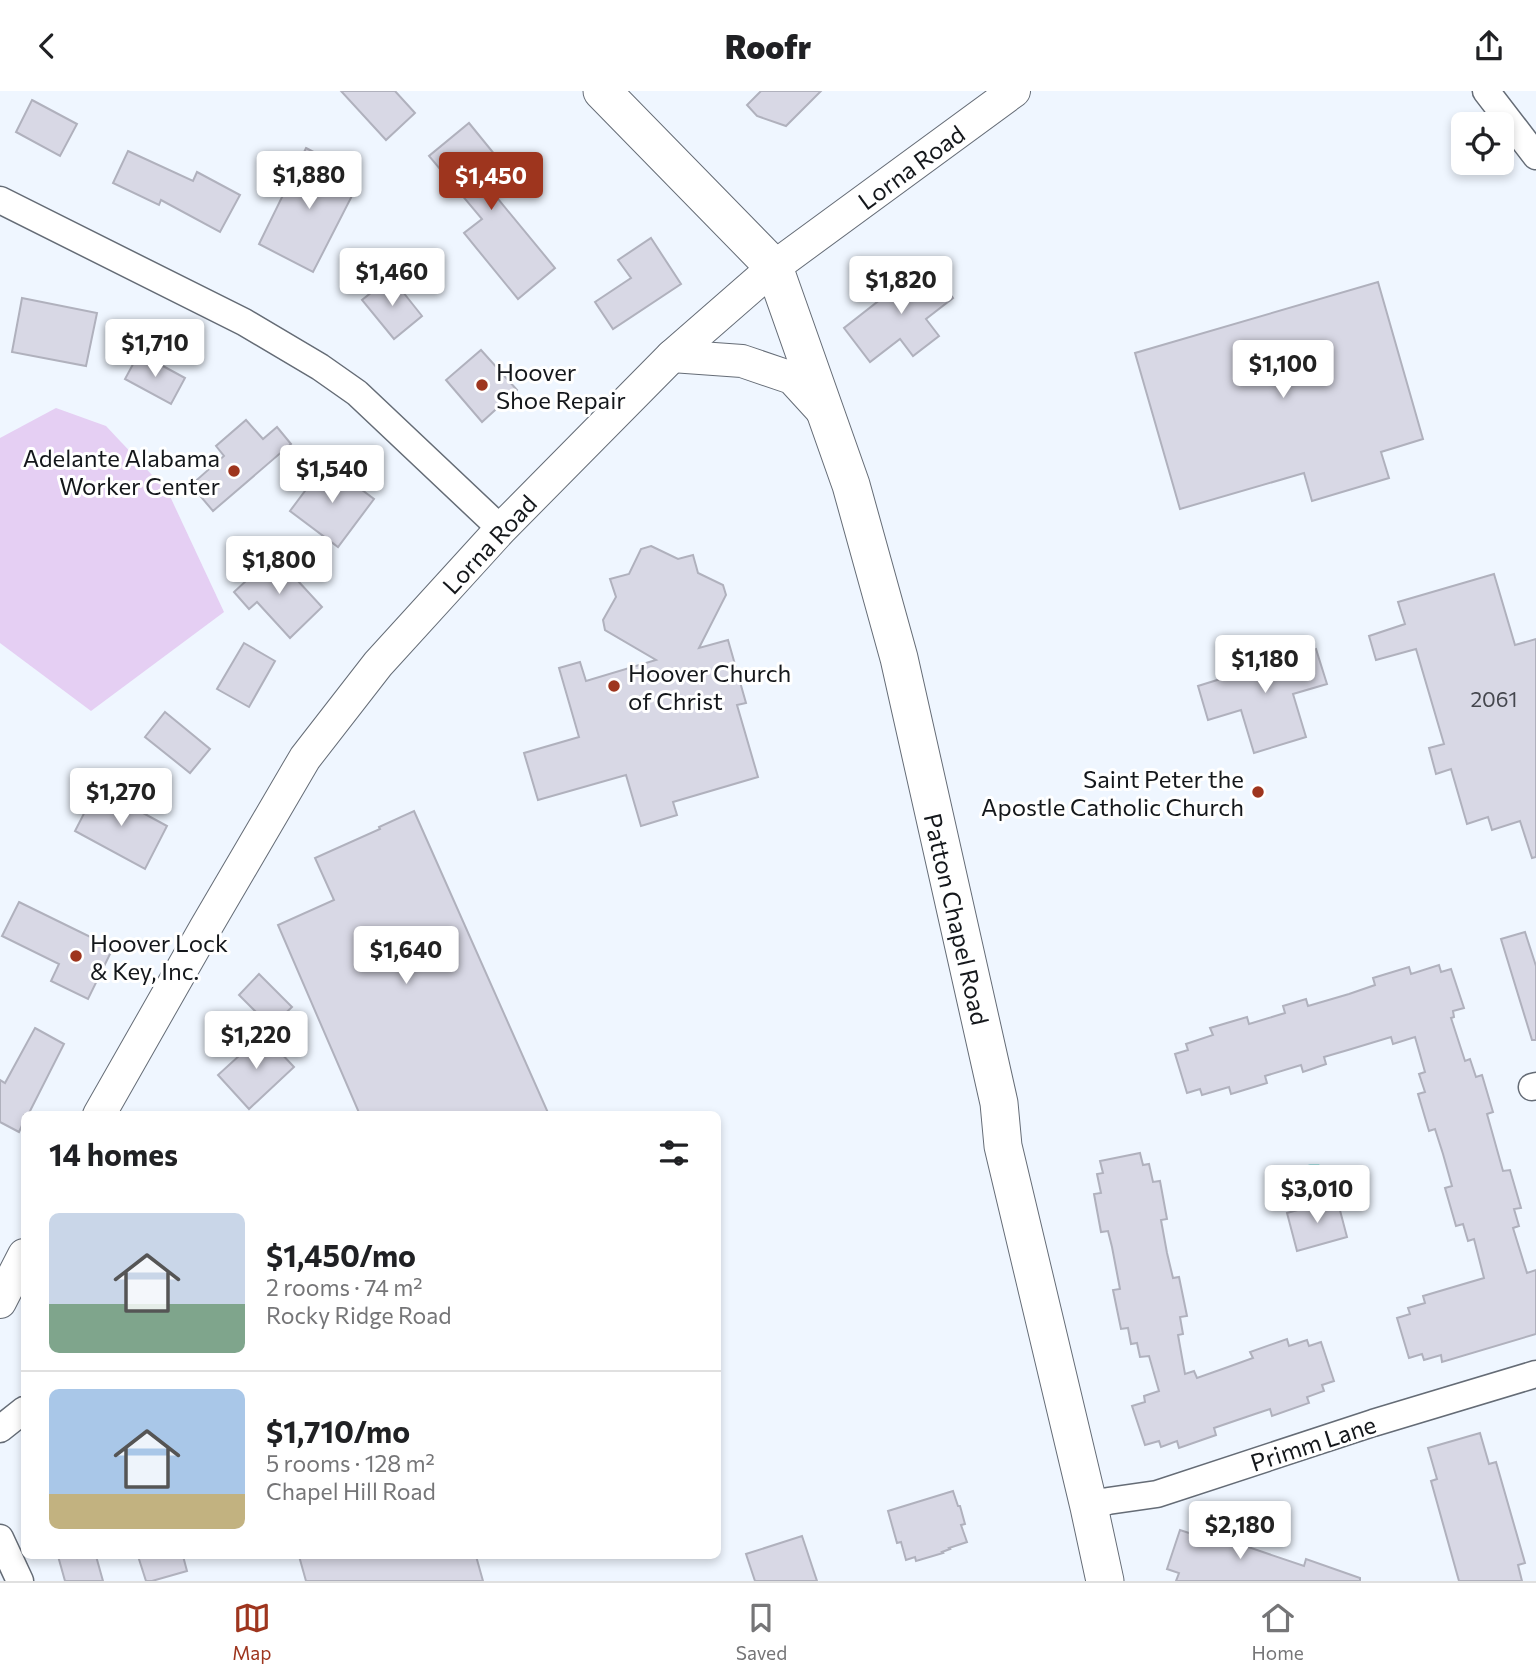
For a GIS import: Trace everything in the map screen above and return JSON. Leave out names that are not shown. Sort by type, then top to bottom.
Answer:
[{"type":"main road","points":[[602,91],[774,267]]},
{"type":"main road","name":"Patton Chapel Road","points":[[774,267],[851,485],[898,658],[999,1103],[1003,1146],[1105,1581]]},
{"type":"street","name":"Lorna Road","points":[[101,1111],[305,758],[378,664],[501,529],[672,356],[774,267],[1014,91]]},
{"type":"street","points":[[1486,91],[1527,129],[1536,156]]},
{"type":"street","points":[[0,200],[244,322],[320,367],[356,393],[501,529]]},
{"type":"street","points":[[672,356],[742,361],[792,378],[826,415]]},
{"type":"street","name":"Primm Lane","points":[[1089,1507],[1108,1501],[1157,1494],[1373,1423],[1536,1374]]},
{"type":"street","points":[[0,1429],[21,1412]]},
{"type":"street","points":[[0,1538],[20,1581]]},
{"type":"shaded area","points":[[56,408],[106,426],[168,492],[224,612],[91,711],[0,643],[0,438]]},
{"type":"water","points":[[1310,1164],[1319,1164],[1327,1175],[1325,1187],[1317,1192],[1303,1189],[1287,1192],[1287,1177]]},
{"type":"building","points":[[341,91],[395,91],[415,113],[386,140]]},
{"type":"building","points":[[761,91],[821,91],[786,126],[757,116],[747,105]]},
{"type":"building","points":[[32,100],[77,124],[60,156],[16,132]]},
{"type":"building","points":[[469,123],[509,172],[489,188],[555,268],[518,299],[464,233],[482,219],[429,156]]},
{"type":"building","points":[[306,148],[342,167],[338,176],[357,186],[313,272],[259,244]]},
{"type":"building","points":[[128,151],[193,181],[197,172],[240,195],[220,232],[161,200],[159,205],[113,183]]},
{"type":"building","points":[[651,238],[681,284],[613,329],[595,302],[631,278],[618,260]]},
{"type":"building","points":[[927,263],[953,298],[926,319],[939,336],[913,356],[900,339],[870,362],[844,328]]},
{"type":"building","points":[[391,277],[422,316],[394,339],[362,300]]},
{"type":"building","points":[[1378,282],[1423,439],[1381,452],[1389,478],[1312,501],[1304,473],[1180,509],[1135,353]]},
{"type":"building","points":[[22,298],[97,313],[86,366],[12,352]]},
{"type":"building","name":"Hoover Shoe Repair","points":[[481,350],[517,390],[482,422],[446,380]]},
{"type":"building","points":[[139,353],[185,378],[171,404],[125,379]]},
{"type":"building","name":"Adelante Alabama Worker Center","points":[[246,420],[263,439],[277,427],[291,444],[213,511],[191,485],[224,456],[216,446]]},
{"type":"building","points":[[326,463],[374,499],[338,547],[290,511]]},
{"type":"building","name":"Hoover Church of Christ","points":[[651,546],[678,559],[693,555],[698,573],[723,585],[726,595],[699,648],[728,640],[746,703],[737,705],[758,777],[673,802],[677,815],[641,826],[626,775],[538,800],[524,753],[579,737],[559,668],[580,662],[586,681],[656,660],[605,630],[603,620],[616,597],[610,579],[629,574],[641,549]]},
{"type":"building","points":[[274,555],[322,607],[290,638],[257,602],[249,609],[234,592]]},
{"type":"building","points":[[1494,574],[1515,645],[1536,639],[1536,857],[1532,858],[1520,821],[1492,830],[1488,817],[1467,824],[1451,769],[1436,774],[1429,748],[1444,744],[1416,649],[1376,660],[1369,636],[1405,624],[1398,602]]},
{"type":"building","points":[[244,643],[275,661],[249,707],[217,689]]},
{"type":"building","points":[[1279,646],[1283,659],[1316,649],[1327,684],[1293,694],[1306,737],[1254,753],[1241,710],[1208,720],[1198,686],[1230,676],[1226,662]]},
{"type":"building","points":[[165,712],[210,749],[190,773],[145,737]]},
{"type":"building","points":[[97,788],[167,826],[145,869],[75,831]]},
{"type":"building","points":[[414,811],[547,1111],[358,1111],[278,925],[334,900],[315,858],[380,829],[379,827]]},
{"type":"building","name":"Hoover Lock & Key, Inc.","points":[[19,902],[113,948],[88,999],[51,981],[59,964],[2,936]]},
{"type":"building","points":[[1525,932],[1536,966],[1536,1040],[1532,1040],[1501,939]]},
{"type":"building","points":[[1439,965],[1441,972],[1451,969],[1464,1008],[1453,1011],[1454,1017],[1451,1018],[1465,1061],[1470,1059],[1476,1077],[1482,1075],[1493,1112],[1487,1114],[1503,1171],[1510,1170],[1521,1208],[1514,1209],[1519,1226],[1513,1228],[1527,1273],[1536,1270],[1536,1334],[1442,1362],[1441,1355],[1424,1360],[1422,1354],[1409,1358],[1397,1318],[1410,1314],[1408,1308],[1425,1303],[1423,1296],[1484,1278],[1474,1239],[1468,1241],[1463,1224],[1456,1226],[1445,1188],[1452,1186],[1443,1154],[1435,1129],[1429,1131],[1418,1094],[1425,1092],[1419,1074],[1425,1072],[1415,1037],[1393,1044],[1391,1037],[1324,1057],[1326,1064],[1303,1072],[1301,1065],[1265,1076],[1267,1083],[1231,1094],[1229,1087],[1202,1095],[1200,1089],[1187,1093],[1175,1054],[1188,1050],[1186,1044],[1213,1035],[1210,1028],[1247,1017],[1249,1024],[1285,1013],[1283,1006],[1306,999],[1308,1006],[1375,985],[1373,978],[1409,967],[1411,974]]},
{"type":"building","points":[[259,974],[292,1007],[271,1027],[239,995]]},
{"type":"building","points":[[35,1028],[64,1044],[30,1111],[21,1111],[19,1132],[0,1122],[0,1080],[5,1083]]},
{"type":"building","points":[[263,1034],[294,1067],[249,1109],[218,1075]]},
{"type":"building","points":[[1140,1153],[1143,1165],[1149,1164],[1153,1182],[1160,1181],[1167,1219],[1161,1220],[1167,1253],[1173,1278],[1179,1277],[1187,1316],[1180,1317],[1183,1334],[1178,1335],[1185,1374],[1194,1371],[1197,1378],[1253,1358],[1250,1352],[1287,1339],[1289,1346],[1307,1340],[1309,1346],[1321,1342],[1334,1381],[1322,1385],[1324,1391],[1307,1397],[1309,1403],[1272,1416],[1270,1409],[1214,1428],[1216,1435],[1179,1448],[1177,1441],[1161,1447],[1159,1441],[1145,1445],[1132,1406],[1145,1402],[1144,1396],[1159,1391],[1149,1356],[1140,1357],[1137,1343],[1131,1344],[1128,1328],[1121,1329],[1113,1290],[1120,1289],[1112,1247],[1108,1231],[1101,1232],[1094,1194],[1101,1193],[1097,1174],[1103,1173],[1100,1161]]},
{"type":"building","points":[[1337,1199],[1347,1237],[1297,1251],[1287,1213]]},
{"type":"building","points":[[1480,1433],[1489,1464],[1496,1462],[1525,1563],[1518,1565],[1522,1581],[1459,1581],[1431,1481],[1437,1479],[1428,1448]]},
{"type":"building","points":[[953,1491],[965,1524],[961,1525],[967,1542],[916,1561],[915,1557],[906,1560],[901,1542],[897,1543],[888,1511]]},
{"type":"building","points":[[1214,1527],[1251,1540],[1248,1547],[1304,1566],[1306,1559],[1360,1578],[1360,1581],[1176,1581],[1179,1573],[1167,1569],[1180,1530],[1192,1534],[1194,1528],[1211,1534]]},
{"type":"building","points":[[802,1536],[817,1581],[755,1581],[746,1554]]},
{"type":"building","points":[[59,1559],[97,1559],[103,1581],[65,1581]]},
{"type":"building","points":[[139,1559],[184,1559],[187,1571],[146,1581]]},
{"type":"building","points":[[300,1559],[477,1559],[483,1581],[306,1581]]},
{"type":"place","name":"Hoover Shoe Repair","points":[[482,385]]},
{"type":"place","name":"Adelante Alabama Worker Center","points":[[234,471]]},
{"type":"place","name":"Hoover Church of Christ","points":[[614,686]]},
{"type":"place","name":"Saint Peter the Apostle Catholic Church","points":[[1258,792]]},
{"type":"place","name":"Hoover Lock & Key, Inc.","points":[[76,956]]}]
